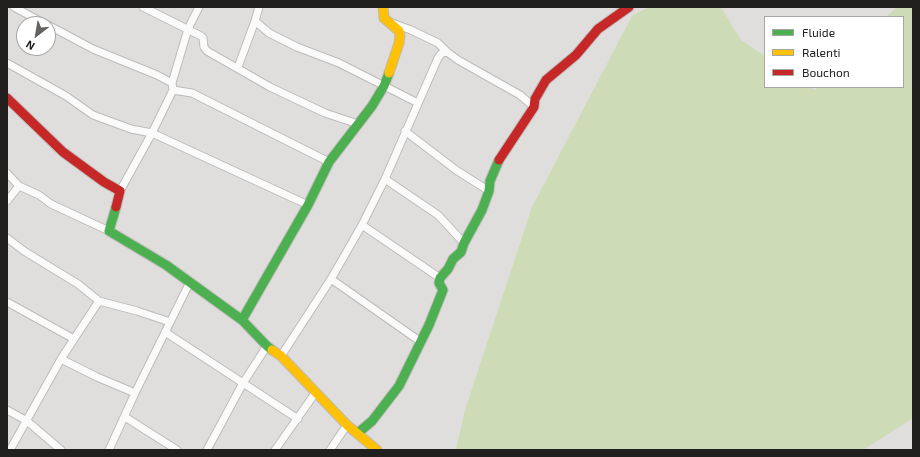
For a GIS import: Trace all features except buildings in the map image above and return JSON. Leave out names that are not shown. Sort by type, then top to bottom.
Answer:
[{"type":"street","points":[[14,7],[30,16]]},
{"type":"street","points":[[143,7],[203,38],[204,47],[207,51],[238,67],[270,87],[325,113],[358,124]]},
{"type":"street","points":[[109,231],[120,191],[152,132],[172,86],[188,29],[199,7]]},
{"type":"street","points":[[238,67],[259,7]]},
{"type":"street","points":[[242,320],[308,205],[329,162],[372,106],[384,86],[400,36],[399,31],[384,18],[383,7]]},
{"type":"street","points":[[358,433],[372,421],[399,386],[421,342],[443,290],[439,283],[440,278],[448,269],[453,259],[461,252],[464,243],[482,210],[489,190],[490,181],[499,161],[534,107],[535,99],[546,80],[576,55],[598,29],[629,7]]},
{"type":"street","points":[[254,21],[269,33],[297,47],[339,63],[418,103]]},
{"type":"street","points":[[390,23],[411,30],[438,43],[458,60],[520,95],[534,107]]},
{"type":"street","points":[[56,30],[93,49],[157,75],[172,86],[192,94],[329,162]]},
{"type":"street","points":[[281,356],[332,279],[362,225],[385,179],[438,58],[442,53],[447,52]]},
{"type":"street","points":[[7,63],[66,96],[93,115],[131,129],[152,132],[308,205]]},
{"type":"street","points":[[7,98],[64,152],[104,182],[120,191]]},
{"type":"street","points":[[405,131],[469,179],[489,190]]},
{"type":"street","points":[[7,173],[19,186],[39,195],[56,206],[109,231],[166,265],[242,320],[267,346],[281,356],[347,425],[377,450]]},
{"type":"street","points":[[385,179],[438,215],[464,243]]},
{"type":"street","points":[[7,201],[19,186]]},
{"type":"street","points":[[362,225],[440,278]]},
{"type":"street","points":[[7,238],[24,251],[78,284],[99,301],[137,310],[170,322]]},
{"type":"street","points":[[332,279],[421,342]]},
{"type":"street","points":[[109,450],[135,393],[190,282]]},
{"type":"street","points":[[10,450],[61,359],[99,301]]},
{"type":"street","points":[[7,302],[74,339]]},
{"type":"street","points":[[165,332],[298,419]]},
{"type":"street","points":[[207,450],[243,384],[267,346]]},
{"type":"street","points":[[61,359],[135,393]]},
{"type":"street","points":[[275,450],[316,392]]},
{"type":"street","points":[[7,410],[27,421],[61,450]]},
{"type":"street","points":[[125,416],[177,450]]},
{"type":"street","points":[[330,450],[347,425]]},
{"type":"green space","points":[[649,7],[721,7],[741,40],[764,55],[764,88],[812,88],[815,90],[817,88],[904,88],[904,16],[887,16],[897,7],[913,7],[913,418],[863,450],[456,450],[465,410],[532,207],[632,16]]},
{"type":"traffic: fast","points":[[242,320],[308,205],[329,162],[372,106],[384,86],[389,73]]},
{"type":"traffic: fast","points":[[358,433],[372,421],[399,386],[429,325],[443,290],[439,283],[440,278],[448,269],[453,259],[461,252],[464,243],[482,210],[489,191],[490,181],[499,160]]},
{"type":"traffic: fast","points":[[116,207],[109,231],[166,265],[242,320],[272,350]]},
{"type":"traffic: slow","points":[[383,7],[384,18],[399,31],[400,36],[389,73]]},
{"type":"traffic: slow","points":[[272,350],[281,356],[347,425],[377,450]]},
{"type":"traffic: jam","points":[[499,160],[534,107],[535,99],[546,80],[576,55],[598,29],[629,7]]},
{"type":"traffic: jam","points":[[7,98],[63,152],[104,182],[120,191],[116,207]]}]
